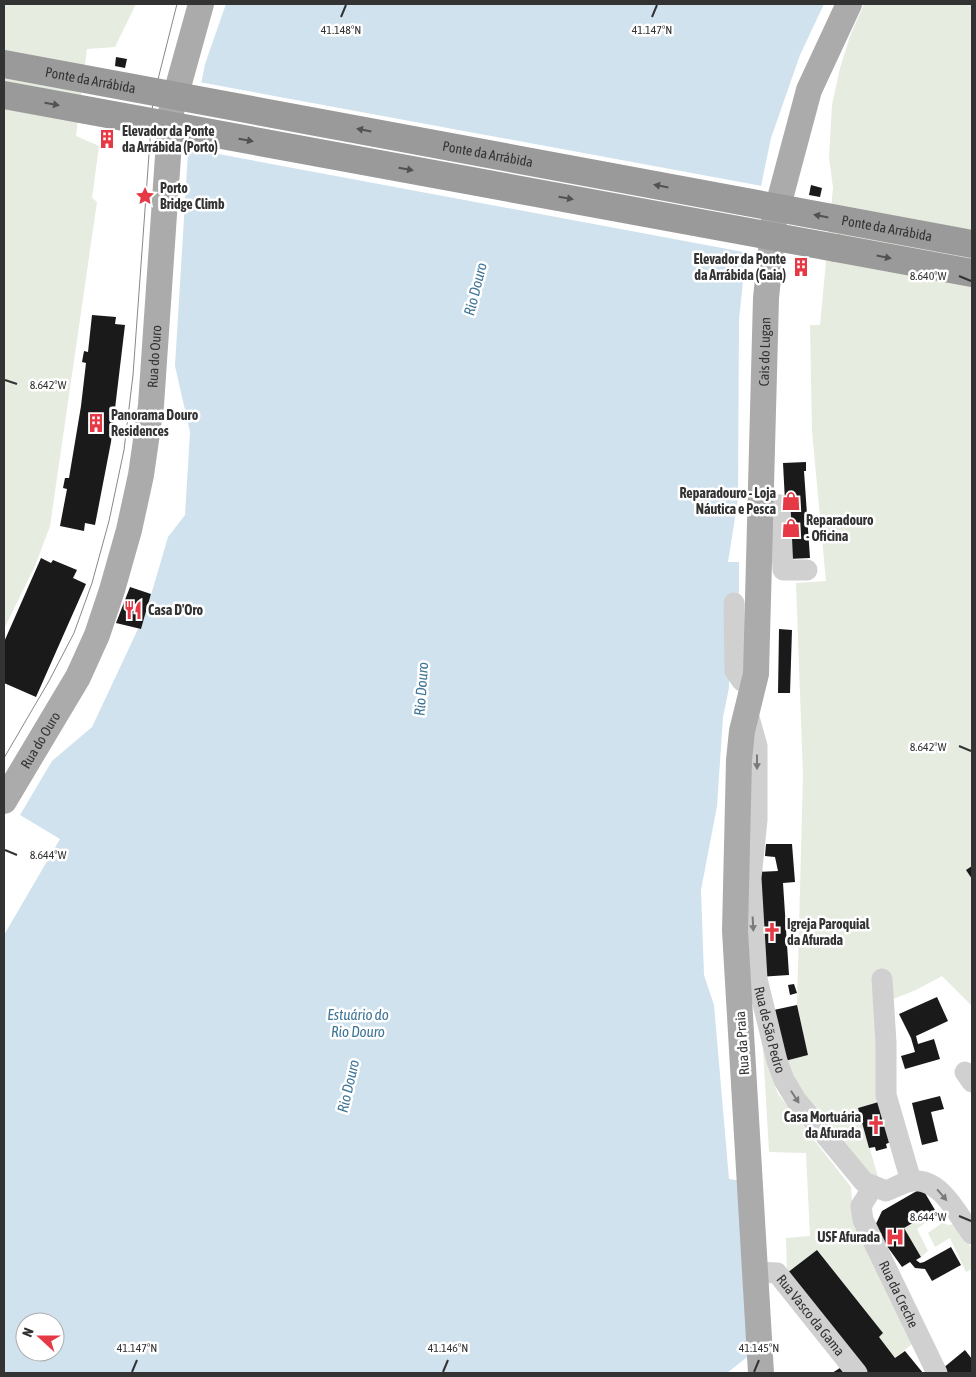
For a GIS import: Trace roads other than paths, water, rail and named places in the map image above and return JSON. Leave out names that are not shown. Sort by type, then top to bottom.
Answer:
[{"type":"highway","name":"Ponte da Arrábida","points":[[4,64],[972,244]]},
{"type":"highway","name":"Ponte da Arrábida","points":[[4,95],[972,274]]},
{"type":"main road","name":"Rua do Ouro","points":[[4,801],[85,660],[112,590],[129,530],[140,475],[150,404],[171,112],[201,4]]},
{"type":"main road","name":"Cais do Lugan","points":[[748,714],[754,684],[766,298],[774,220],[809,90],[849,4]]},
{"type":"main road","name":"Rua da Praia","points":[[748,714],[742,731],[738,760],[735,931],[761,1373]]},
{"type":"street","points":[[759,503],[780,505],[783,570],[807,570]]},
{"type":"street","points":[[734,603],[735,671],[742,681],[754,684]]},
{"type":"street","name":"Rua de São Pedro","points":[[748,714],[757,746],[757,820],[751,878],[757,979],[776,1061],[784,1080],[796,1100],[864,1182],[874,1188]]},
{"type":"street","points":[[882,980],[886,1043],[886,1095],[911,1181]]},
{"type":"street","points":[[874,1188],[886,1191],[911,1181],[925,1182],[940,1190],[972,1234]]},
{"type":"street","name":"Rua da Creche","points":[[874,1188],[861,1206],[863,1220],[937,1373]]},
{"type":"street","name":"Rua Vasco da Gama","points":[[756,1272],[777,1273],[857,1373]]},
{"type":"water","name":"Estuário do Rio Douro","points":[[226,4],[824,4],[800,55],[771,138],[745,263],[739,319],[738,499],[728,562],[739,562],[739,604],[728,604],[729,688],[723,717],[717,806],[701,890],[704,975],[714,1005],[729,1179],[742,1181],[751,1354],[727,1373],[4,1373],[4,935],[60,839],[20,815],[52,761],[92,727],[138,629],[141,629],[168,537],[185,515],[190,432],[175,366],[188,152],[205,64]]},
{"type":"tram line","points":[[4,758],[49,681],[74,633],[92,583],[109,521],[124,450],[133,375],[153,99],[177,4]]},
{"type":"place","name":"Elevador da Ponte da Arrábida (Porto)","points":[[107,139]]},
{"type":"place","name":"Porto Bridge Climb","points":[[145,196]]},
{"type":"place","name":"Elevador da Ponte da Arrábida (Gaia)","points":[[801,267]]},
{"type":"place","name":"Panorama Douro Residences","points":[[96,423]]},
{"type":"place","name":"Reparadouro - Loja Náutica e Pesca","points":[[791,501]]},
{"type":"place","name":"Reparadouro - Oficina","points":[[791,528]]},
{"type":"place","name":"Casa D'Oro","points":[[133,610]]},
{"type":"place","name":"Igreja Paroquial da Afurada","points":[[772,932]]},
{"type":"place","name":"Casa Mortuária da Afurada","points":[[876,1125]]},
{"type":"place","name":"USF Afurada","points":[[895,1237]]},
{"type":"water label","name":"Rio Douro","points":[[475,289]]},
{"type":"water label","name":"Rio Douro","points":[[421,689]]},
{"type":"water label","name":"Rio Douro","points":[[348,1086]]}]
